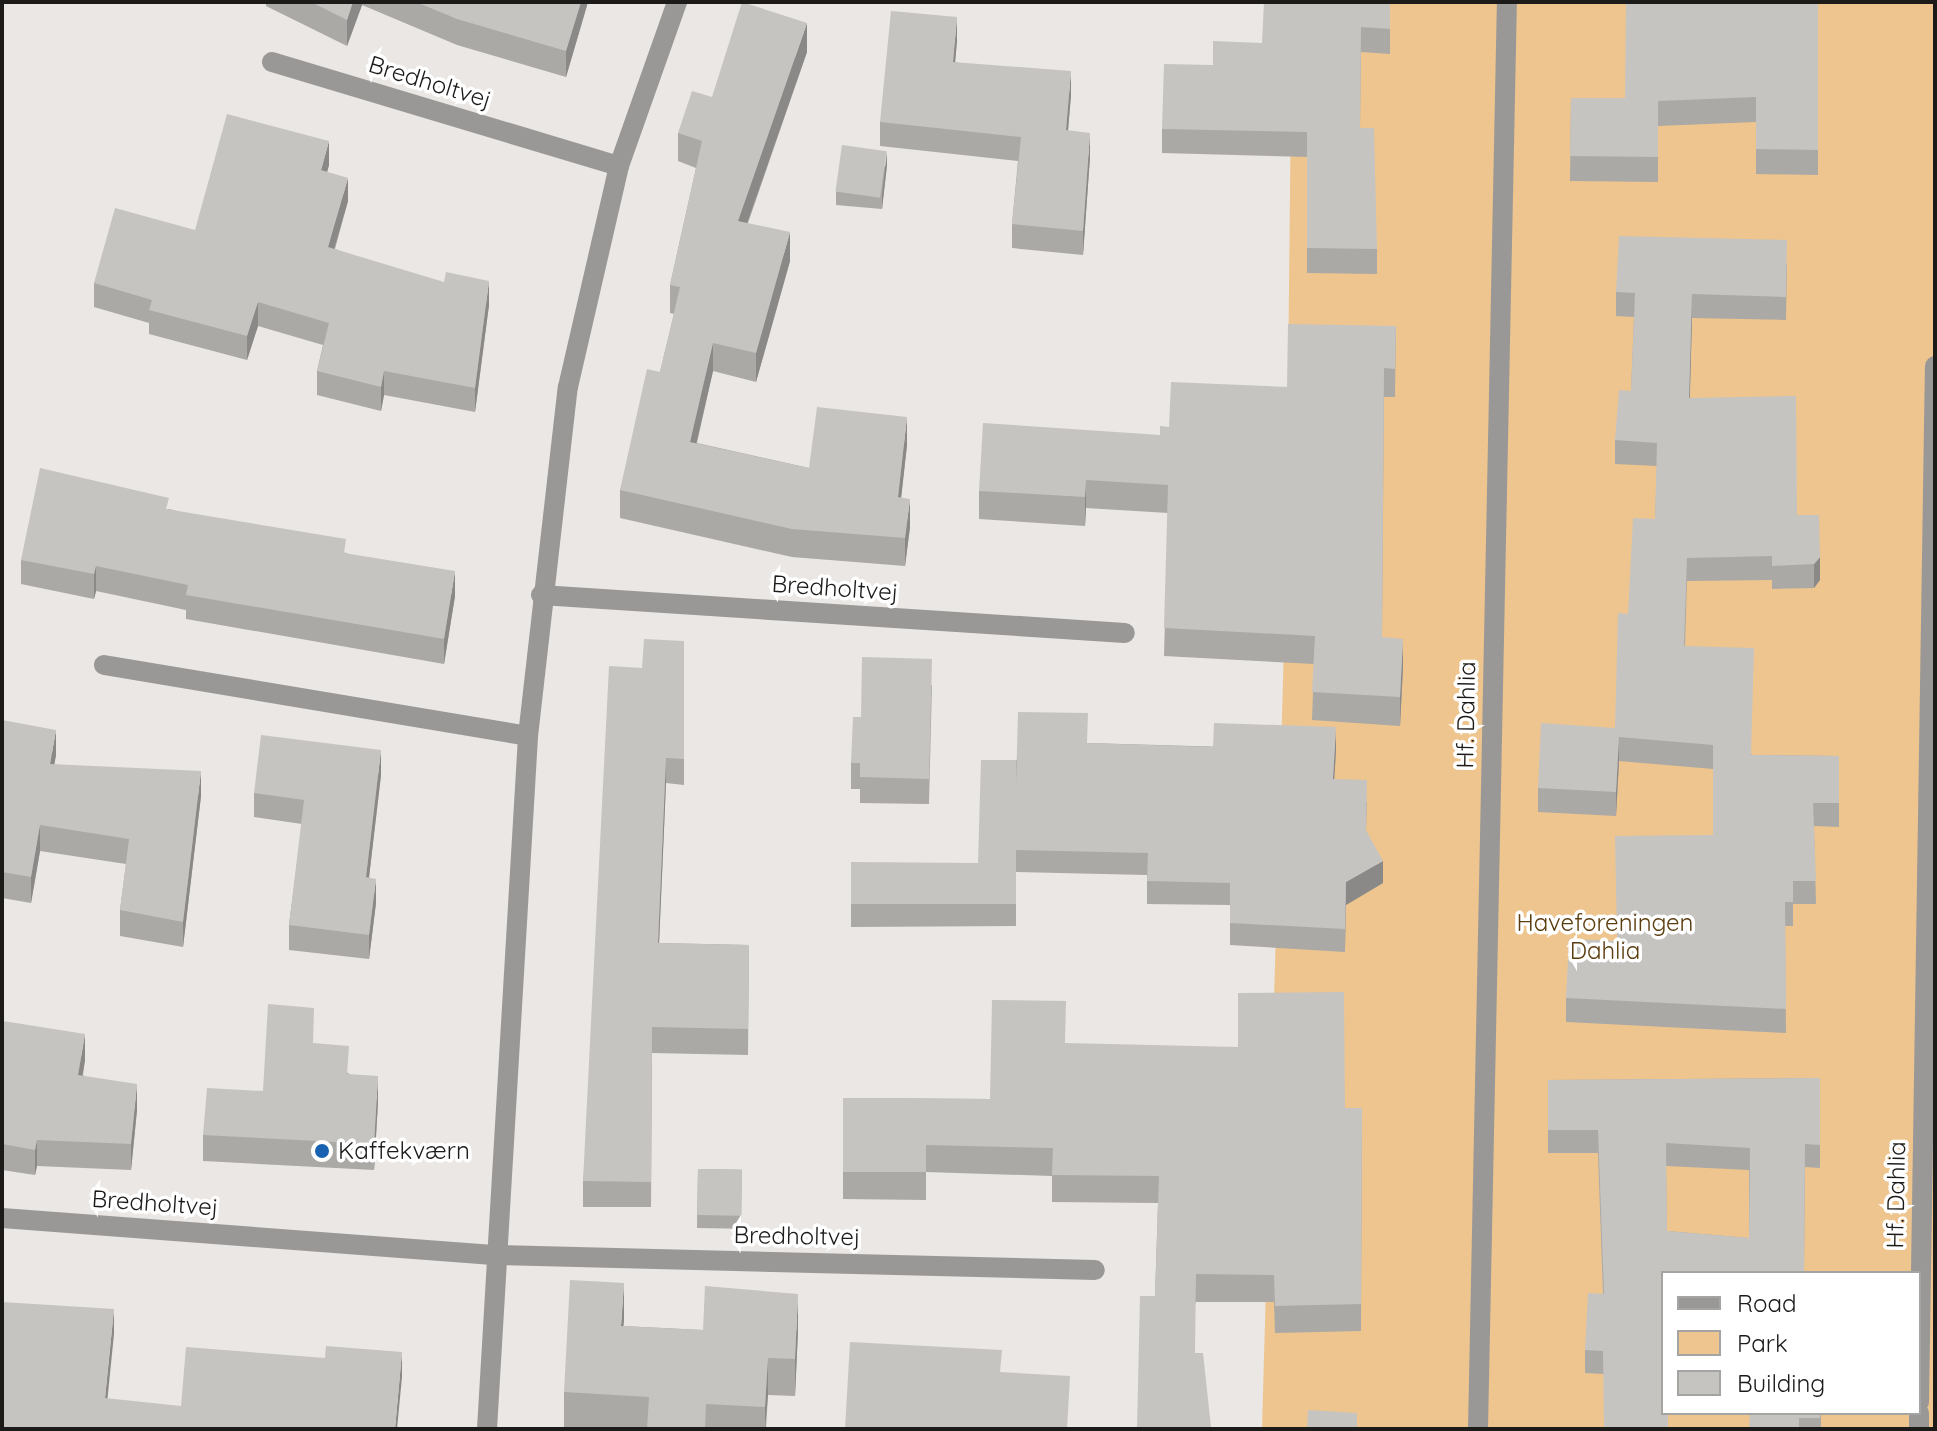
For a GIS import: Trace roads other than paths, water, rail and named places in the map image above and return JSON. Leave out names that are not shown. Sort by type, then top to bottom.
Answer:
[{"type":"street","points":[[487,1429],[528,736],[541,595],[568,387],[619,166],[677,2]]},
{"type":"street","name":"Hf. Dahlia","points":[[1478,1429],[1507,2]]},
{"type":"street","name":"Bredholtvej","points":[[272,62],[619,166]]},
{"type":"street","name":"Hf. Dahlia","points":[[1921,1272],[1935,366]]},
{"type":"street","name":"Bredholtvej","points":[[541,595],[1125,633]]},
{"type":"street","points":[[104,665],[528,736]]},
{"type":"street","name":"Bredholtvej","points":[[2,1218],[497,1255],[1095,1270]]},
{"type":"place","name":"Kaffekværn","points":[[322,1151]]},
{"type":"park label","name":"Haveforeningen Dahlia","points":[[1605,937]]}]
